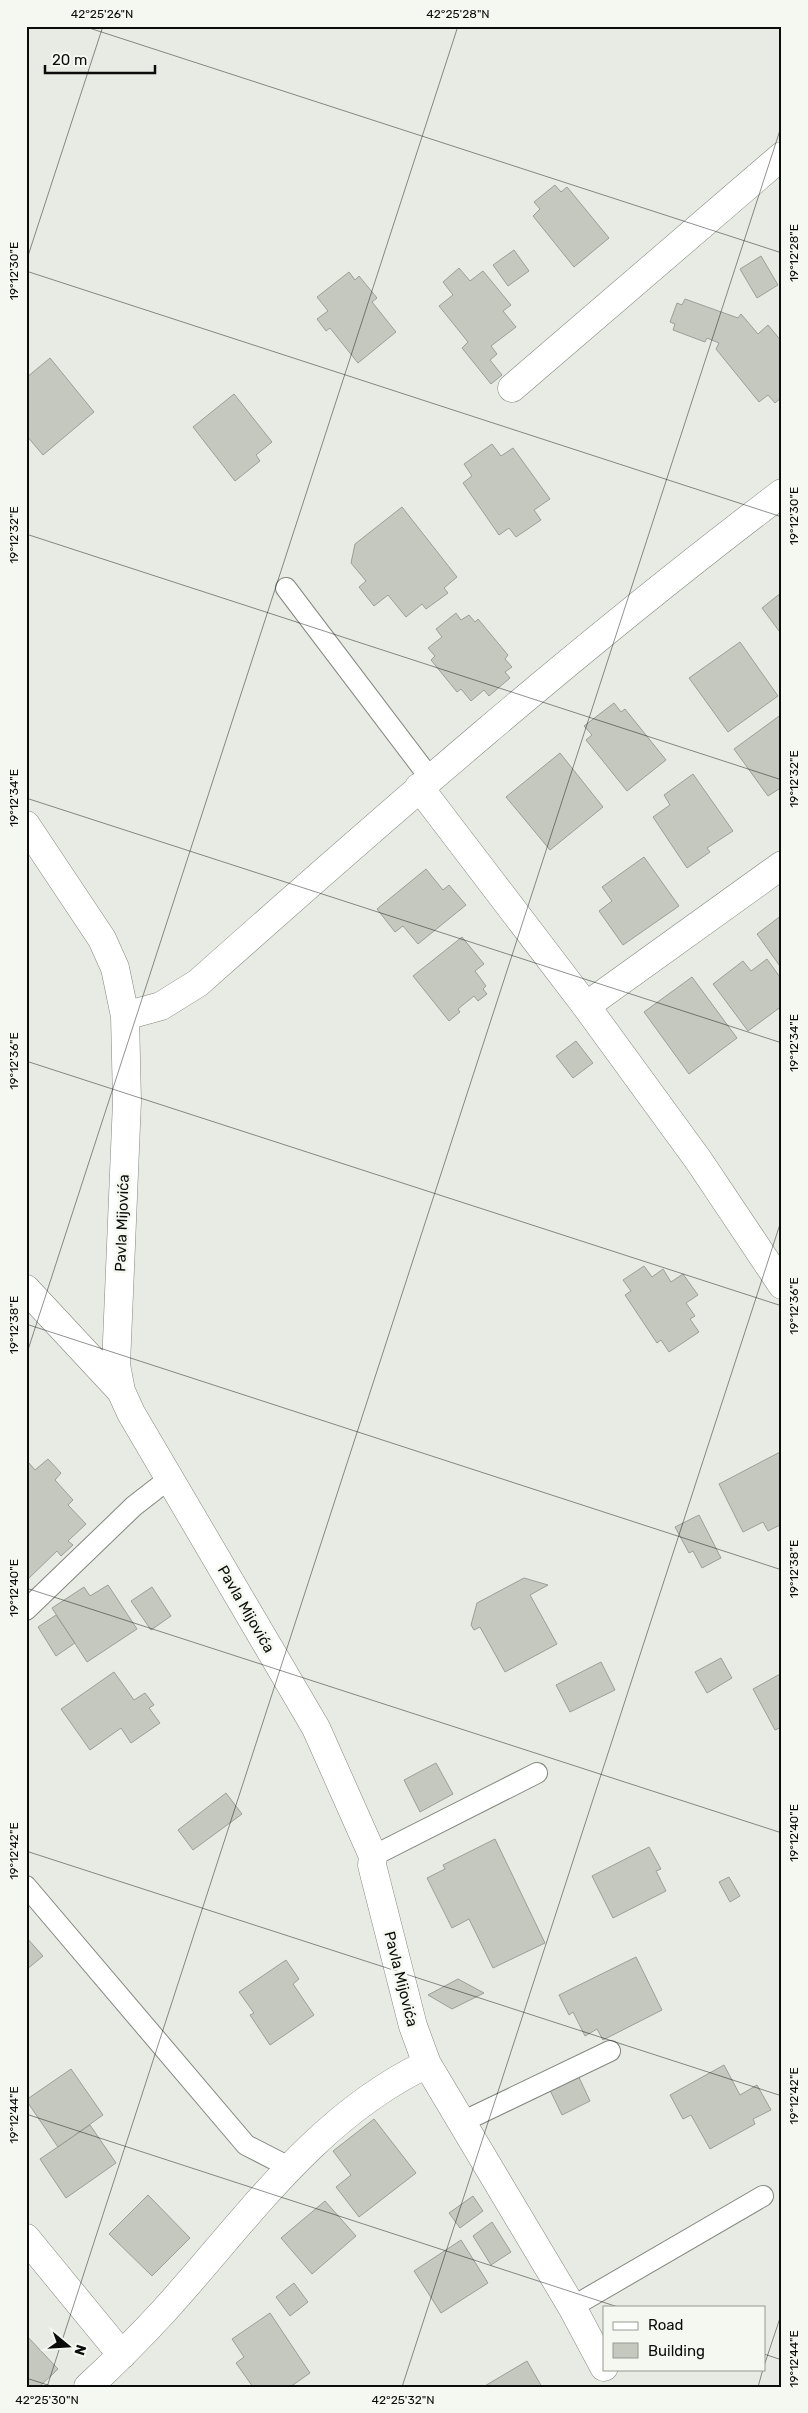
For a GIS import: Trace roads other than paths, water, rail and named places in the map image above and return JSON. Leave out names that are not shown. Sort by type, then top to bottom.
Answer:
[{"type":"street","points":[[512,388],[782,156]]},
{"type":"street","points":[[125,1016],[161,1006],[198,983],[425,783],[699,556],[782,493]]},
{"type":"street","points":[[425,783],[699,1161],[782,1285]]},
{"type":"street","name":"Pavla Mijovića","points":[[26,825],[102,939],[115,968],[125,1016],[127,1101],[116,1365],[121,1391],[131,1413],[316,1728],[373,1856],[372,1866],[413,2026],[427,2064],[572,2307],[603,2364]]},
{"type":"street","points":[[586,1006],[782,865]]},
{"type":"street","points":[[26,1289],[121,1391]]},
{"type":"street","points":[[88,2387],[163,2312],[289,2167],[364,2101],[407,2074],[427,2064]]},
{"type":"street","points":[[26,2238],[122,2355]]},
{"type":"street","name":"Pavla Mijovića","points":[[606,2370],[615,2387]]},
{"type":"lane","points":[[286,588],[425,783]]},
{"type":"lane","points":[[26,1610],[134,1506],[170,1478]]},
{"type":"lane","points":[[373,1856],[537,1773]]},
{"type":"lane","points":[[26,1886],[246,2145],[289,2167]]},
{"type":"lane","points":[[462,2122],[610,2051]]},
{"type":"lane","points":[[572,2307],[763,2196]]}]
